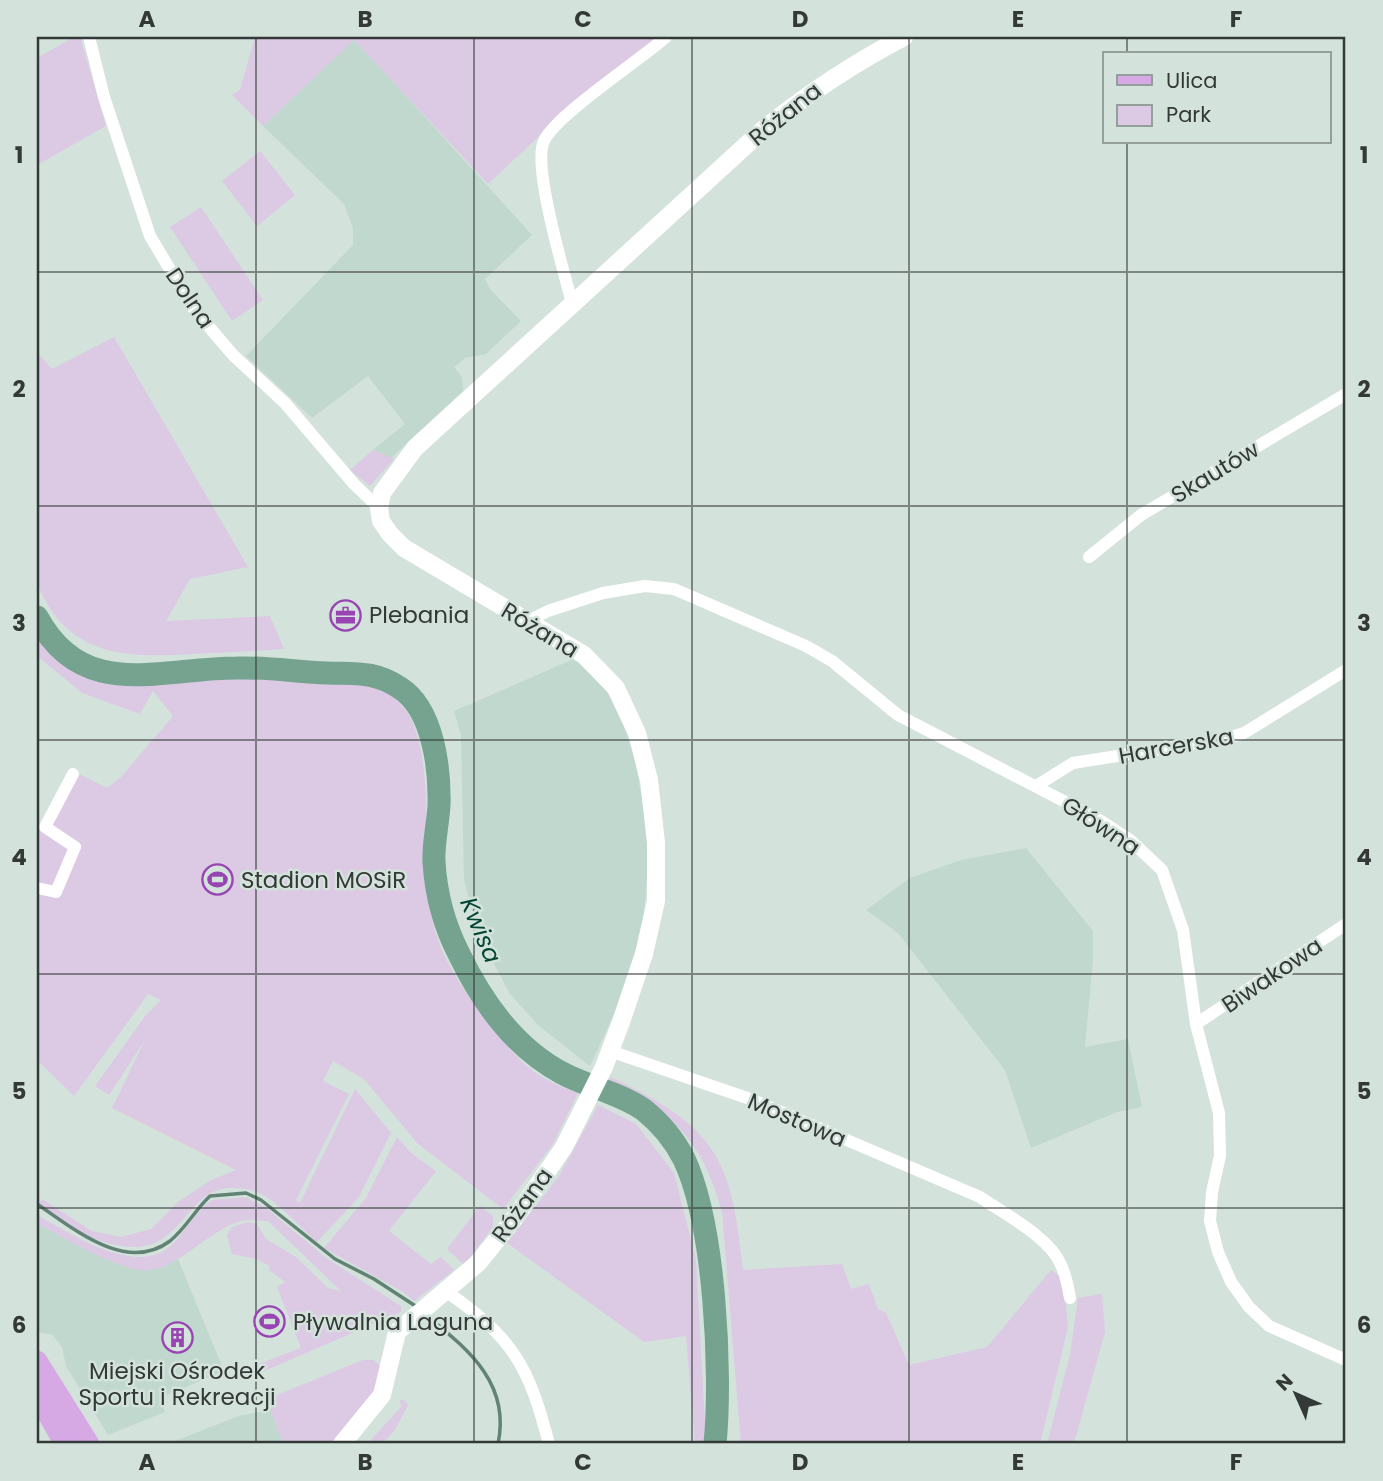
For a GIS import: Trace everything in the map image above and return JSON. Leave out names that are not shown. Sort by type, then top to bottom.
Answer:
[{"type":"main road","points":[[37,1361],[89,1444]]},
{"type":"main road","points":[[37,1395],[65,1444]]},
{"type":"street","name":"Dolna","points":[[89,37],[104,97],[150,236],[193,308],[233,355],[285,403],[354,484],[379,508]]},
{"type":"street","points":[[572,303],[543,185],[540,157],[543,141],[575,109],[666,37]]},
{"type":"street","name":"Różana","points":[[342,1444],[382,1395],[395,1336],[408,1320],[478,1263],[517,1215],[564,1147],[607,1059],[644,954],[654,913],[656,843],[649,780],[637,733],[616,688],[584,655],[404,548],[382,521],[379,508],[388,484],[415,448],[572,303],[802,98],[855,62],[904,37]]},
{"type":"street","name":"Skautów","points":[[1089,557],[1141,515],[1346,394]]},
{"type":"street","name":"Główna","points":[[528,621],[548,611],[603,593],[645,586],[674,589],[806,646],[832,661],[898,715],[940,739],[1036,786],[1130,840],[1162,870],[1183,930],[1196,1024],[1219,1113],[1220,1156],[1212,1192],[1210,1221],[1218,1252],[1231,1282],[1249,1307],[1269,1326],[1328,1355],[1346,1360]]},
{"type":"street","name":"Harcerska","points":[[1036,786],[1073,764],[1225,739],[1244,733],[1346,670]]},
{"type":"street","points":[[37,888],[56,892],[75,846],[45,827],[73,774]]},
{"type":"street","name":"Biwakowa","points":[[1196,1024],[1346,924]]},
{"type":"street","name":"Mostowa","points":[[607,1059],[753,1100],[981,1197],[1013,1218],[1051,1251],[1061,1265],[1070,1298]]},
{"type":"street","points":[[439,1297],[502,1336],[523,1367],[540,1408],[549,1444]]},
{"type":"shaded area","points":[[354,39],[532,235],[485,279],[490,289],[521,321],[486,354],[465,358],[454,367],[462,377],[463,391],[391,458],[373,450],[405,424],[368,376],[312,418],[246,356],[353,245],[353,228],[344,204],[263,126]]},
{"type":"shaded area","points":[[574,659],[603,684],[623,724],[634,756],[650,842],[642,932],[622,997],[590,1066],[538,1025],[510,994],[478,934],[464,880],[461,735],[454,711]]},
{"type":"shaded area","points":[[1026,848],[1093,931],[1085,1047],[1128,1039],[1142,1107],[1117,1112],[1031,1148],[1005,1070],[898,933],[866,910],[910,878],[961,860]]},
{"type":"shaded area","points":[[37,1223],[82,1248],[169,1263],[178,1259],[224,1371],[160,1398],[165,1412],[108,1435],[66,1366],[62,1347],[53,1335],[37,1332]]},
{"type":"shaded area","points":[[271,1410],[283,1444],[167,1444],[239,1416]]},
{"type":"green space","points":[[74,37],[80,37],[106,126],[37,165],[37,58]]},
{"type":"green space","points":[[255,37],[659,37],[566,111],[488,184],[354,40],[263,126],[232,95],[240,90]]},
{"type":"green space","points":[[260,151],[295,195],[257,226],[222,181]]},
{"type":"green space","points":[[201,207],[263,300],[232,321],[170,227]]},
{"type":"green space","points":[[114,337],[248,567],[190,579],[166,621],[270,616],[284,649],[168,655],[122,653],[101,648],[82,639],[64,626],[50,607],[37,583],[37,355],[52,369]]},
{"type":"green space","points":[[373,450],[394,459],[370,486],[350,470]]},
{"type":"green space","points":[[37,634],[63,662],[95,679],[221,677],[377,684],[402,706],[413,723],[420,747],[426,802],[431,914],[443,952],[468,996],[510,1050],[538,1075],[578,1093],[553,1144],[503,1209],[417,1143],[364,1079],[333,1061],[323,1081],[349,1094],[296,1200],[300,1203],[355,1089],[391,1133],[359,1197],[317,1242],[278,1205],[251,1190],[226,1188],[208,1195],[194,1206],[169,1234],[152,1244],[129,1247],[90,1237],[39,1204],[42,1199],[92,1231],[121,1237],[151,1229],[178,1202],[211,1180],[236,1170],[112,1108],[145,1040],[109,1095],[95,1086],[146,1015],[161,1000],[148,994],[74,1096],[37,1060],[37,831],[71,770],[107,788],[121,777],[173,716],[153,691],[140,714],[82,693],[37,656]]},
{"type":"green space","points":[[611,1077],[674,1112],[696,1130],[712,1149],[724,1172],[732,1198],[743,1270],[842,1264],[851,1289],[869,1284],[878,1309],[886,1313],[909,1365],[987,1347],[1051,1270],[1063,1279],[1068,1327],[1040,1444],[741,1444],[722,1212],[714,1187],[695,1147],[682,1132],[651,1106],[609,1081]]},
{"type":"green space","points":[[598,1105],[636,1124],[674,1173],[696,1260],[706,1443],[695,1444],[686,1336],[644,1342],[507,1243],[559,1176]]},
{"type":"green space","points":[[397,1137],[411,1153],[436,1171],[389,1231],[431,1264],[441,1257],[454,1270],[414,1301],[403,1292],[324,1248],[366,1198]]},
{"type":"green space","points":[[246,1197],[266,1208],[326,1258],[401,1306],[401,1312],[241,1381],[237,1372],[301,1348],[277,1287],[285,1282],[269,1270],[270,1266],[256,1259],[232,1254],[227,1235],[232,1227],[248,1222],[257,1224],[266,1239],[296,1257],[328,1288],[341,1291],[268,1221],[244,1220],[229,1225],[179,1259],[153,1270],[129,1268],[102,1258],[37,1223],[37,1215],[83,1240],[119,1254],[137,1257],[154,1255],[168,1248],[212,1200]]},
{"type":"green space","points":[[480,1206],[493,1216],[493,1227],[464,1265],[447,1249]]},
{"type":"green space","points":[[1102,1294],[1105,1332],[1076,1436],[1072,1444],[1047,1444],[1070,1355],[1078,1298]]},
{"type":"green space","points":[[363,1360],[374,1360],[380,1366],[378,1388],[330,1444],[283,1444],[267,1399]]},
{"type":"green space","points":[[402,1399],[408,1405],[395,1430],[382,1444],[367,1444],[402,1406],[399,1402]]},
{"type":"waterway","name":"Kwisa","points":[[37,617],[56,644],[77,661],[100,670],[151,674],[248,668],[356,674],[382,679],[400,688],[411,698],[427,724],[436,757],[439,805],[434,862],[439,898],[454,943],[478,989],[502,1022],[529,1051],[562,1073],[625,1099],[644,1110],[667,1133],[684,1159],[695,1187],[703,1221],[714,1299],[717,1379],[715,1444]]},
{"type":"waterway","points":[[37,1204],[100,1244],[136,1253],[153,1250],[170,1241],[210,1196],[246,1193],[261,1200],[335,1259],[374,1279],[417,1307]]},
{"type":"waterway","points":[[425,1314],[470,1354],[492,1385],[498,1402],[498,1444]]},
{"type":"place","name":"Plebania","points":[[346,615]]},
{"type":"place","name":"Stadion MOSiR","points":[[218,880]]},
{"type":"place","name":"Pływalnia Laguna","points":[[270,1322]]},
{"type":"place","name":"Miejski Ośrodek Sportu i Rekreacji","points":[[177,1337]]}]
